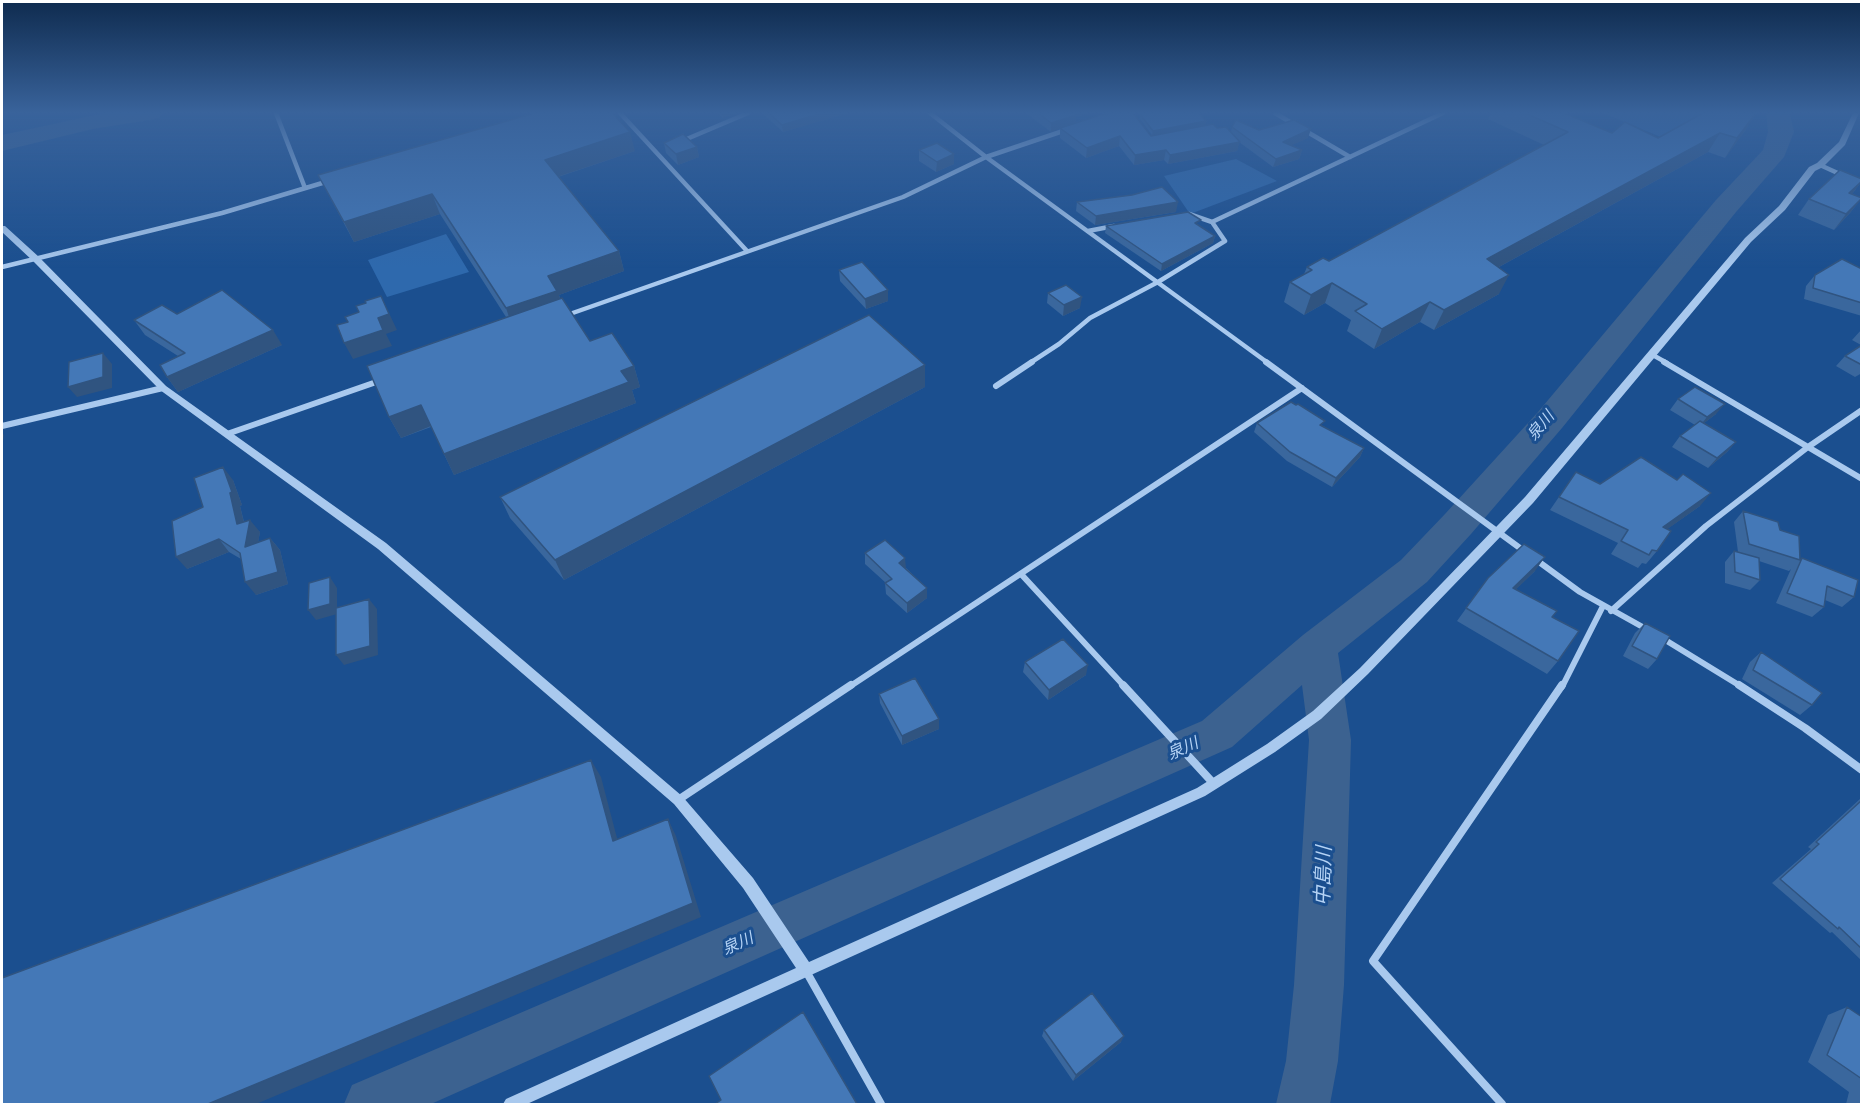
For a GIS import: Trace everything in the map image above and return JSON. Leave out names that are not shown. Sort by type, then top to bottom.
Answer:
[{"type":"street","points":[[296,165],[305,188]]},
{"type":"street","points":[[668,165],[747,251]]},
{"type":"street","points":[[559,317],[903,197],[970,165]]},
{"type":"street","points":[[996,165],[1580,592],[1691,654],[1805,728],[1862,770]]},
{"type":"street","points":[[1212,222],[1334,165]]},
{"type":"street","points":[[511,1104],[1190,796],[1271,748],[1317,715],[1364,671],[1529,500],[1748,240],[1782,208],[1812,169],[1820,165],[1851,180]]},
{"type":"street","points":[[2,267],[222,213],[338,178]]},
{"type":"street","points":[[996,386],[1059,344],[1090,318],[1158,282],[1225,242],[1212,222],[1190,214],[1178,216]]},
{"type":"street","points":[[1088,231],[1122,225]]},
{"type":"street","points":[[2,228],[36,259],[163,388],[382,546],[678,800],[748,882],[805,970],[881,1104]]},
{"type":"street","points":[[1651,354],[1862,479]]},
{"type":"street","points":[[226,434],[393,376]]},
{"type":"street","points":[[2,426],[163,388]]},
{"type":"street","points":[[678,800],[1302,388]]},
{"type":"street","points":[[1611,611],[1706,526],[1809,447],[1862,410]]},
{"type":"street","points":[[1021,573],[1213,783]]},
{"type":"street","points":[[1502,1104],[1373,961],[1558,694],[1604,606]]},
{"type":"shaded area","points":[[1212,165],[1246,165],[1277,181],[1190,214],[1164,176]]},
{"type":"shaded area","points":[[446,234],[469,272],[387,297],[368,260]]},
{"type":"building","points":[[354,165],[549,165],[619,251],[548,276],[557,291],[506,308],[432,194],[344,222],[318,175]]},
{"type":"building","points":[[1508,165],[1662,165],[1487,259],[1509,275],[1444,310],[1430,302],[1382,329],[1355,311],[1367,304],[1332,283],[1311,295],[1290,282],[1312,270],[1307,267],[1323,258],[1329,261]]},
{"type":"building","points":[[1840,170],[1862,179],[1849,193],[1862,198],[1846,214],[1809,199]]},
{"type":"building","points":[[1162,187],[1178,202],[1096,216],[1077,202],[1132,195]]},
{"type":"building","points":[[1188,212],[1201,220],[1195,223],[1215,236],[1162,264],[1106,226]]},
{"type":"building","points":[[1842,259],[1862,269],[1862,303],[1813,288],[1815,275]]},
{"type":"building","points":[[862,262],[888,290],[865,299],[839,270]]},
{"type":"building","points":[[1066,285],[1082,297],[1064,305],[1048,293]]},
{"type":"building","points":[[222,290],[273,330],[167,377],[160,365],[185,353],[134,320],[162,305],[177,314]]},
{"type":"building","points":[[381,296],[389,314],[378,318],[383,330],[344,343],[337,325],[348,322],[345,317],[359,312],[356,306]]},
{"type":"building","points":[[562,298],[590,341],[612,333],[634,366],[621,371],[629,382],[444,454],[421,405],[389,417],[367,366]]},
{"type":"building","points":[[869,315],[925,365],[555,560],[500,497]]},
{"type":"building","points":[[1862,345],[1862,365],[1845,356]]},
{"type":"building","points":[[103,353],[103,377],[68,387],[69,362]]},
{"type":"building","points":[[1695,387],[1725,404],[1707,417],[1678,399]]},
{"type":"building","points":[[1291,402],[1325,421],[1320,425],[1364,448],[1336,478],[1290,452],[1257,423]]},
{"type":"building","points":[[1700,421],[1736,442],[1717,458],[1680,436]]},
{"type":"building","points":[[1641,457],[1677,480],[1683,474],[1711,493],[1663,527],[1671,531],[1657,551],[1652,550],[1649,555],[1621,541],[1628,530],[1559,497],[1576,472],[1600,484]]},
{"type":"building","points":[[223,467],[232,492],[230,493],[237,524],[250,520],[245,547],[270,538],[278,572],[245,582],[240,553],[219,539],[176,557],[172,521],[203,507],[194,478]]},
{"type":"building","points":[[1743,511],[1778,522],[1780,530],[1799,536],[1800,560],[1749,544]]},
{"type":"building","points":[[885,540],[905,558],[899,563],[927,588],[907,603],[885,583],[892,579],[865,553]]},
{"type":"building","points":[[1524,544],[1545,557],[1513,588],[1557,611],[1552,617],[1579,631],[1558,661],[1466,608],[1488,578]]},
{"type":"building","points":[[1734,551],[1759,558],[1760,580],[1735,572]]},
{"type":"building","points":[[1802,558],[1858,580],[1854,597],[1827,586],[1824,607],[1787,593]]},
{"type":"building","points":[[330,577],[330,604],[308,610],[309,583]]},
{"type":"building","points":[[369,599],[370,646],[336,655],[336,608]]},
{"type":"building","points":[[1645,623],[1670,636],[1657,659],[1632,646]]},
{"type":"building","points":[[1063,639],[1088,665],[1049,690],[1025,662]]},
{"type":"building","points":[[1761,652],[1822,693],[1812,705],[1753,670]]},
{"type":"building","points":[[915,678],[939,719],[902,736],[879,694]]},
{"type":"building","points":[[591,760],[613,841],[668,819],[693,903],[208,1104],[2,1104],[2,978]]},
{"type":"building","points":[[1862,800],[1862,949],[1780,879],[1819,844],[1816,842]]},
{"type":"building","points":[[1092,993],[1124,1036],[1076,1075],[1044,1030]]},
{"type":"building","points":[[1847,1007],[1862,1017],[1862,1079],[1827,1055]]},
{"type":"building","points":[[803,1012],[857,1104],[715,1104],[721,1100],[709,1076]]},
{"type":"waterway","name":"泉川","points":[[1317,647],[1414,571],[1458,524],[1550,420],[1726,206],[1764,165]]},
{"type":"waterway","name":"泉川","points":[[371,1104],[1217,734],[1317,647]]},
{"type":"waterway","name":"中島川","points":[[1303,1104],[1312,1061],[1319,985],[1330,740],[1317,647]]}]
